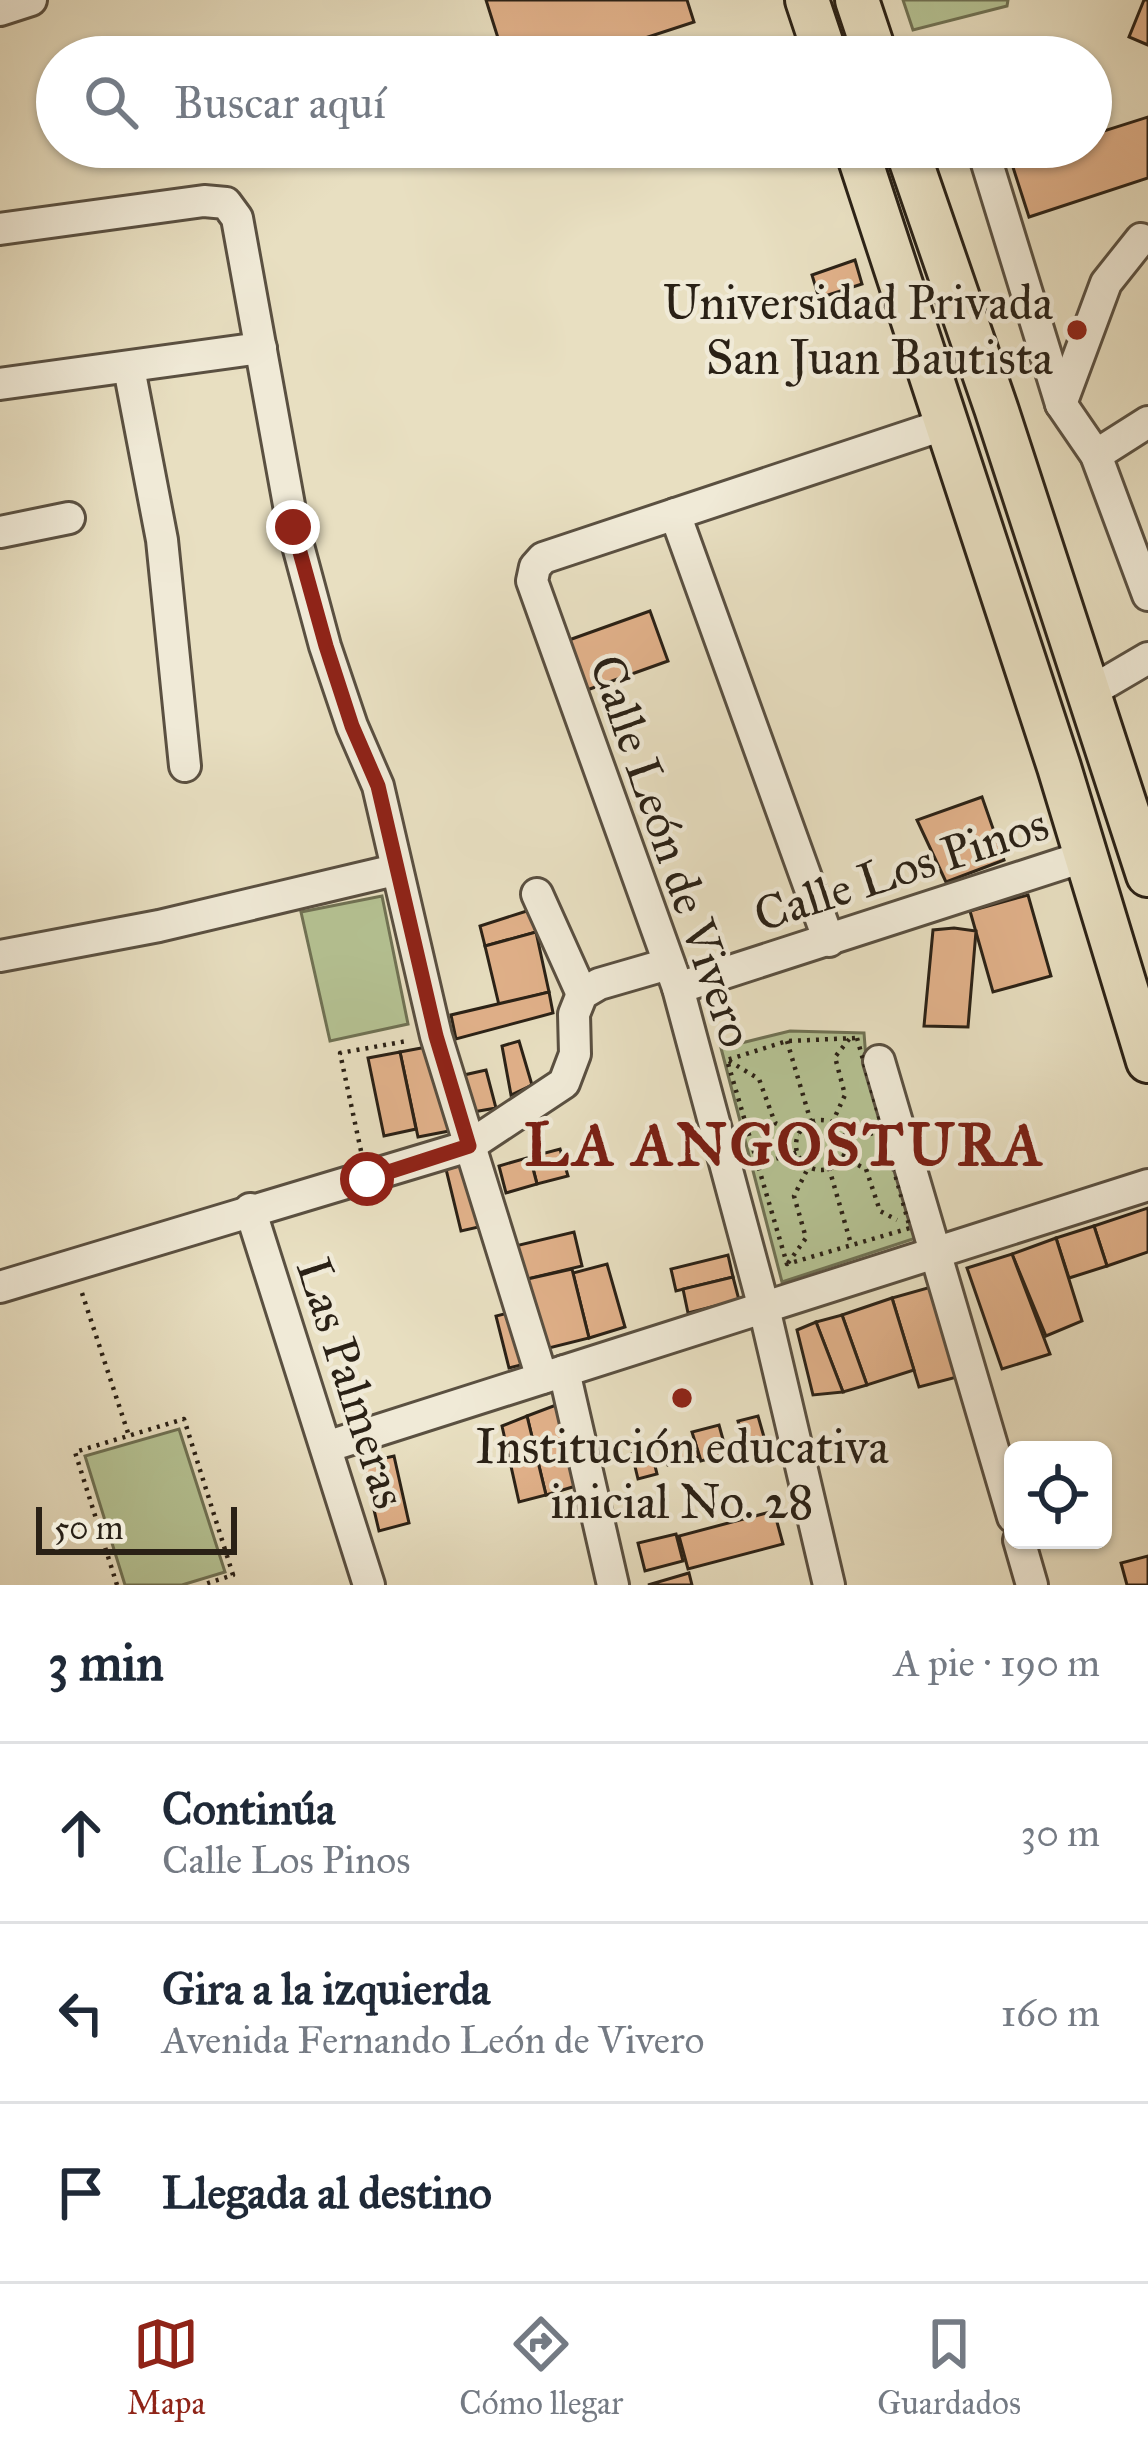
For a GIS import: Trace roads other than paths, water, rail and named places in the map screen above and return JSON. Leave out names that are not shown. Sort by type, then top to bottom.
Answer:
[{"type":"highway","points":[[807,0],[819,36]]},
{"type":"highway","points":[[857,0],[869,36]]},
{"type":"highway","points":[[863,168],[1059,767],[1148,1061]]},
{"type":"highway","points":[[913,168],[1148,875]]},
{"type":"street","points":[[0,10],[32,0]]},
{"type":"street","points":[[988,168],[1060,404],[1096,455],[1148,595]]},
{"type":"street","points":[[0,230],[204,201],[226,203],[237,218],[293,527],[338,686],[378,786],[436,1036],[469,1146],[547,1368],[613,1585]]},
{"type":"street","points":[[1060,404],[1106,283],[1141,239]]},
{"type":"street","points":[[0,384],[261,348]]},
{"type":"street","points":[[129,368],[161,541],[184,766]]},
{"type":"street","points":[[1096,455],[1148,422]]},
{"type":"street","points":[[829,941],[675,514],[949,423]]},
{"type":"street","name":"Calle León de Vivero","points":[[675,514],[543,558],[532,581],[673,976],[764,1308],[829,1585]]},
{"type":"street","points":[[0,532],[69,518]]},
{"type":"street","points":[[1090,692],[1148,658]]},
{"type":"street","name":"Calle Los Pinos","points":[[582,994],[599,984],[673,976],[829,941],[1083,857]]},
{"type":"street","points":[[0,956],[159,926],[395,870]]},
{"type":"street","points":[[0,1287],[469,1146],[564,1083],[575,1054],[574,1014],[582,994],[537,894]]},
{"type":"street","points":[[879,1061],[1004,1485]]},
{"type":"street","points":[[326,1447],[547,1368],[764,1308],[1148,1185]]},
{"type":"street","name":"Las Palmeras","points":[[250,1209],[369,1585]]},
{"type":"street","points":[[1022,1549],[1032,1585]]},
{"type":"place","name":"Universidad Privada San Juan Bautista","points":[[1077,330]]},
{"type":"place","name":"Institución educativa inicial No. 28","points":[[682,1398]]},
{"type":"district","name":"LA ANGOSTURA","points":[[785,1144]]}]
